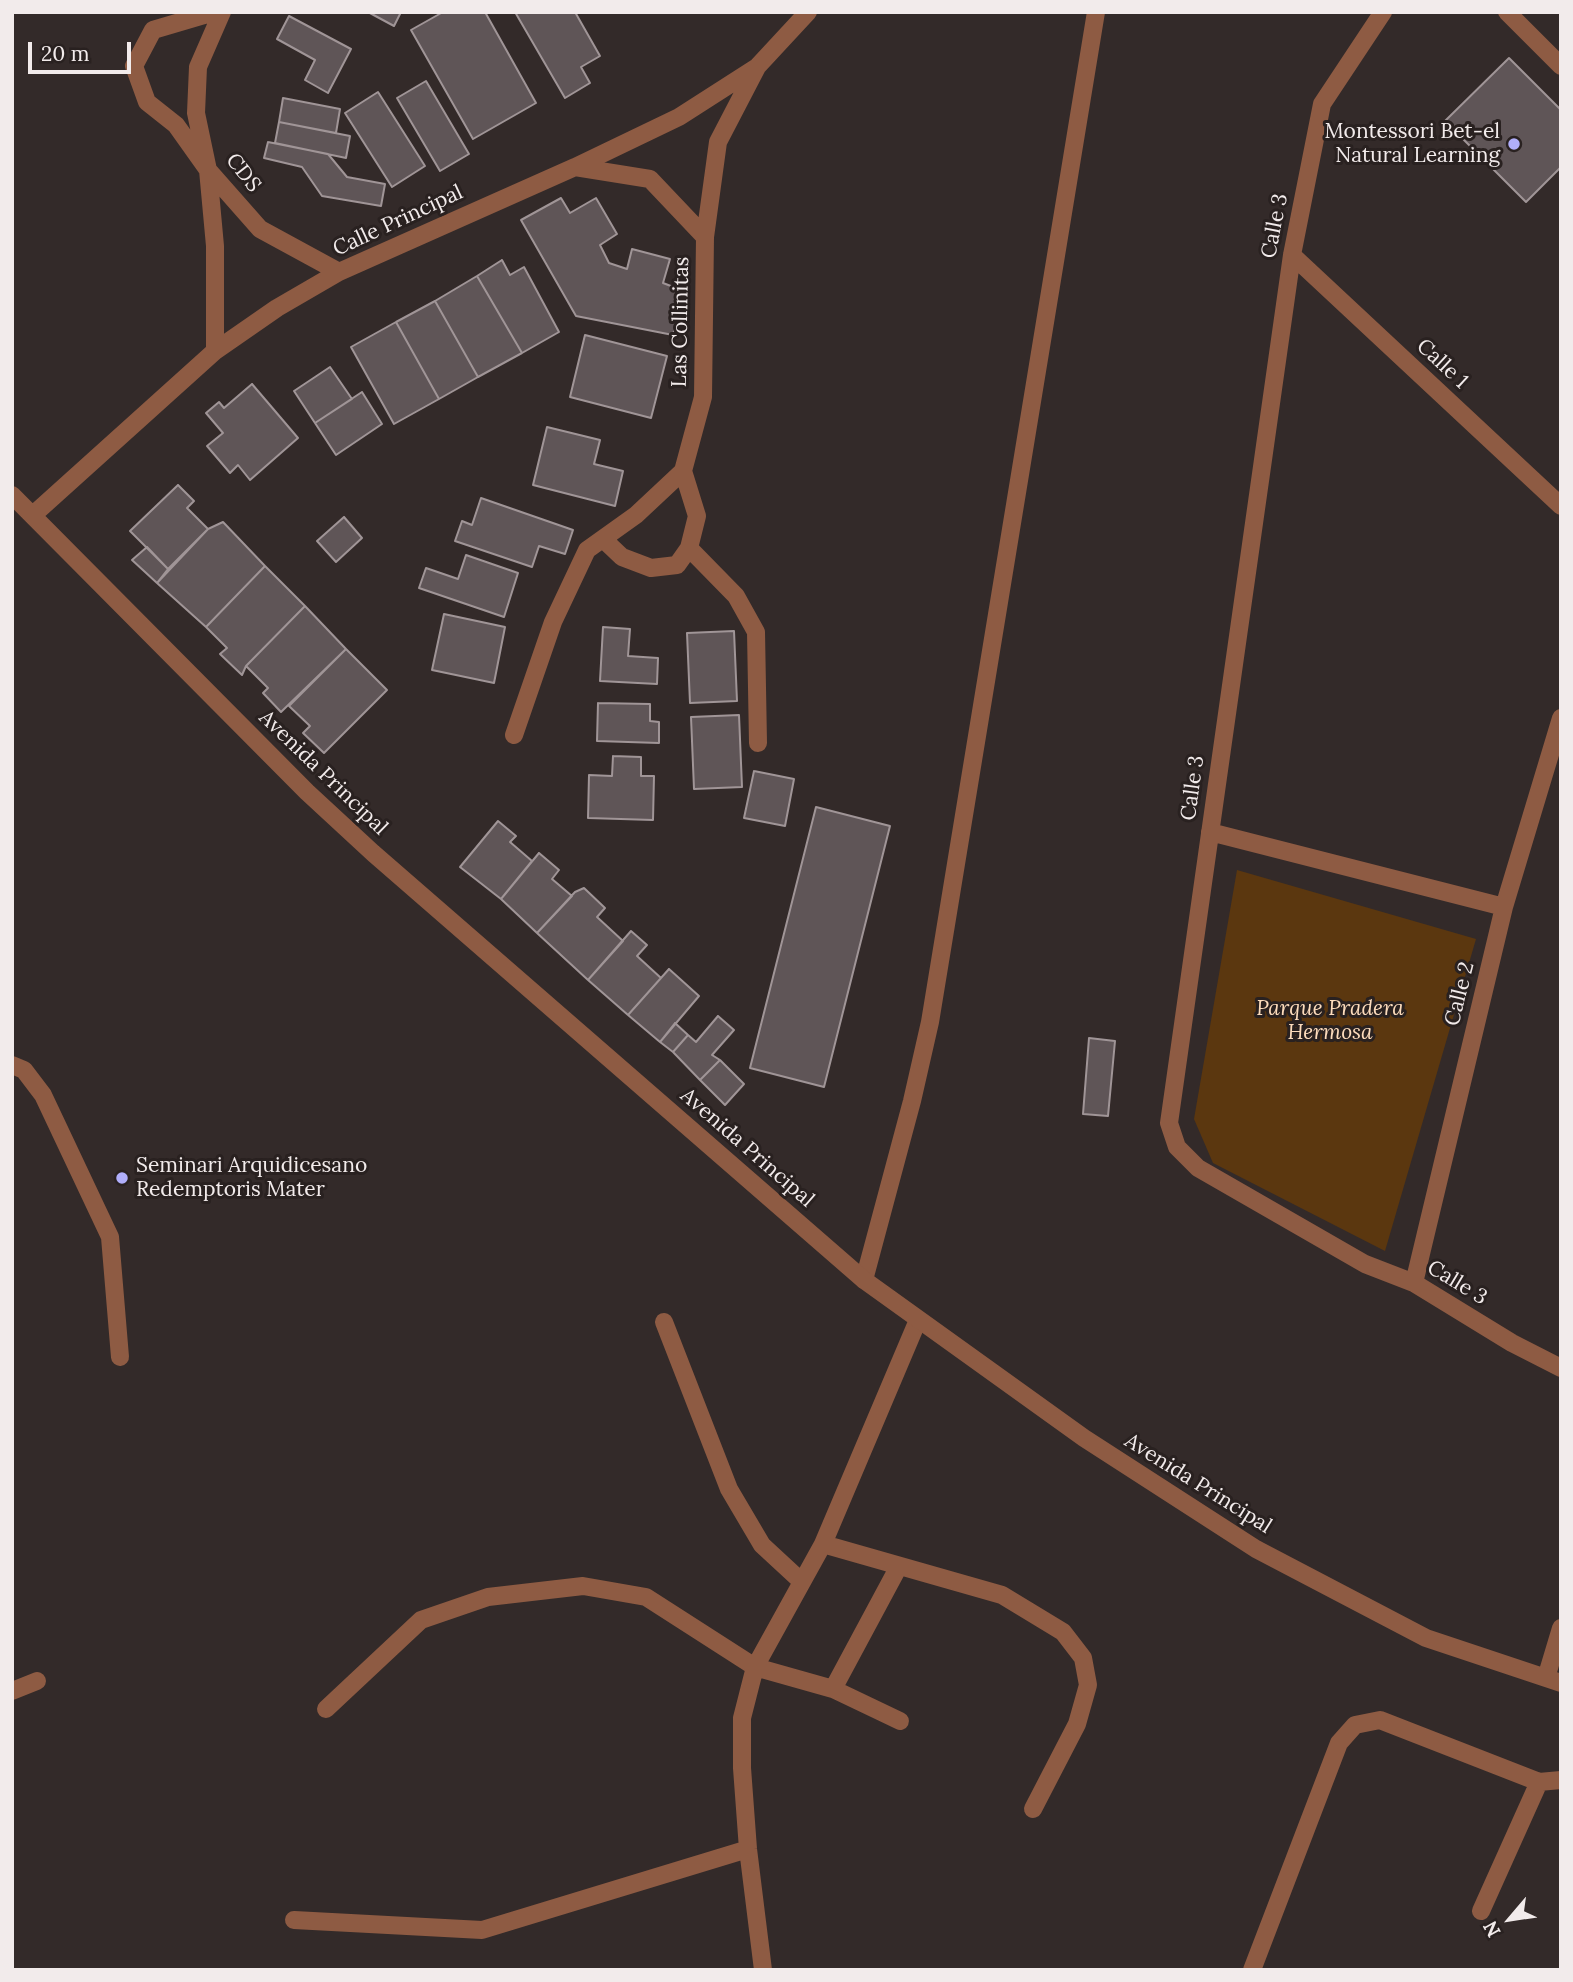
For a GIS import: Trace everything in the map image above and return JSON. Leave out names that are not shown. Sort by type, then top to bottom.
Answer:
[{"type":"street","points":[[214,12],[153,30],[134,66],[147,102],[176,125],[208,170],[215,246],[215,351]]},
{"type":"street","name":"CDS","points":[[222,12],[198,67],[196,113],[208,170],[260,229],[339,272]]},
{"type":"street","name":"Calle Principal","points":[[33,515],[215,351],[277,309],[339,272],[575,167],[678,117],[757,67],[808,12]]},
{"type":"street","points":[[863,1280],[912,1101],[930,1022],[1096,12]]},
{"type":"street","name":"Calle 3","points":[[1383,12],[1322,104],[1292,255],[1169,1123],[1177,1147],[1198,1168],[1365,1264],[1413,1283],[1512,1343],[1561,1368]]},
{"type":"street","points":[[1507,12],[1561,66]]},
{"type":"street","name":"Las Collinitas","points":[[683,471],[704,397],[705,237],[718,142],[757,67]]},
{"type":"street","points":[[575,167],[650,179],[705,237]]},
{"type":"street","name":"Calle 1","points":[[1292,255],[1561,506]]},
{"type":"street","points":[[514,735],[553,622],[587,550],[636,515],[683,471],[697,516],[689,548],[677,565],[651,568],[622,558],[603,539]]},
{"type":"street","name":"Avenida Principal","points":[[12,495],[307,792],[863,1280],[1084,1438],[1256,1549],[1426,1638],[1553,1680]]},
{"type":"street","points":[[689,548],[736,596],[756,632],[758,743]]},
{"type":"street","name":"Calle 2","points":[[1413,1283],[1504,907],[1561,718]]},
{"type":"street","points":[[1210,832],[1504,907]]},
{"type":"street","points":[[12,1065],[24,1070],[43,1095],[110,1237],[120,1357]]},
{"type":"street","points":[[764,1970],[748,1849],[742,1769],[742,1718],[755,1667],[823,1544],[918,1320]]},
{"type":"street","points":[[664,1322],[729,1489],[762,1545],[802,1582]]},
{"type":"street","points":[[823,1544],[1002,1595],[1063,1632],[1083,1658],[1088,1685],[1077,1724],[1033,1809]]},
{"type":"street","points":[[832,1689],[899,1566]]},
{"type":"street","points":[[326,1709],[421,1620],[488,1597],[583,1586],[646,1597],[755,1667],[832,1689],[900,1721]]},
{"type":"street","points":[[1553,1680],[1561,1628]]},
{"type":"street","points":[[12,1691],[37,1681]]},
{"type":"street","points":[[1252,1970],[1339,1743],[1355,1725],[1380,1720],[1539,1782],[1561,1780]]},
{"type":"street","points":[[1481,1911],[1539,1782]]},
{"type":"street","points":[[294,1920],[482,1930],[748,1849]]},
{"type":"green space","name":"Parque Pradera Hermosa","points":[[1237,870],[1476,939],[1385,1251],[1213,1163],[1194,1119]]},
{"type":"building","points":[[368,12],[401,12],[394,26]]},
{"type":"building","points":[[443,12],[485,12],[536,103],[473,139],[411,30]]},
{"type":"building","points":[[515,12],[575,12],[600,56],[581,67],[590,83],[565,98]]},
{"type":"building","points":[[289,16],[351,49],[328,93],[305,80],[315,60],[277,39]]},
{"type":"building","name":"Montessori Bet-el Natural Learning","points":[[1509,58],[1561,110],[1561,167],[1526,202],[1445,121]]},
{"type":"building","points":[[426,81],[469,154],[440,171],[397,98]]},
{"type":"building","points":[[378,92],[425,166],[392,187],[345,113]]},
{"type":"building","points":[[283,98],[340,109],[336,133],[279,122]]},
{"type":"building","points":[[279,122],[350,136],[346,158],[275,143]]},
{"type":"building","points":[[268,142],[328,154],[347,177],[385,184],[381,206],[322,196],[302,167],[264,158]]},
{"type":"building","points":[[561,198],[570,213],[596,198],[617,234],[600,245],[609,263],[627,269],[632,249],[670,259],[663,283],[684,291],[673,335],[576,316],[521,220]]},
{"type":"building","points":[[502,260],[510,275],[524,267],[559,332],[522,353],[477,276]]},
{"type":"building","points":[[477,276],[522,353],[478,377],[435,301]]},
{"type":"building","points":[[435,301],[478,377],[439,399],[396,322]]},
{"type":"building","points":[[396,322],[439,399],[394,424],[351,347]]},
{"type":"building","points":[[585,335],[667,356],[651,418],[570,397]]},
{"type":"building","points":[[330,367],[352,399],[315,423],[294,391]]},
{"type":"building","points":[[252,384],[298,438],[250,480],[238,465],[230,473],[207,446],[223,433],[206,413],[219,402],[224,408]]},
{"type":"building","points":[[362,392],[382,424],[336,455],[315,423]]},
{"type":"building","points":[[547,427],[600,440],[594,464],[623,471],[615,506],[533,485]]},
{"type":"building","points":[[178,485],[194,501],[187,508],[208,529],[168,569],[130,531]]},
{"type":"building","points":[[481,498],[573,530],[565,554],[539,546],[532,567],[455,541],[462,521],[472,525]]},
{"type":"building","points":[[344,517],[362,538],[336,562],[317,541]]},
{"type":"building","points":[[223,522],[265,566],[206,627],[157,583],[208,529]]},
{"type":"building","points":[[147,547],[168,569],[157,583],[132,560]]},
{"type":"building","points":[[466,555],[518,573],[504,617],[419,588],[426,568],[458,579]]},
{"type":"building","points":[[265,566],[305,606],[246,666],[242,675],[220,654],[227,648],[206,627]]},
{"type":"building","points":[[305,606],[346,649],[281,712],[263,693],[268,688],[246,666]]},
{"type":"building","points":[[444,614],[505,627],[494,683],[432,670]]},
{"type":"building","points":[[603,627],[630,629],[628,656],[658,658],[657,684],[600,681]]},
{"type":"building","points":[[734,631],[737,701],[690,703],[687,633]]},
{"type":"building","points":[[346,649],[387,690],[324,753],[303,733],[310,726],[289,706]]},
{"type":"building","points":[[598,703],[650,704],[650,721],[659,722],[659,743],[597,741]]},
{"type":"building","points":[[739,715],[742,787],[694,789],[691,717]]},
{"type":"building","points":[[613,756],[641,757],[641,776],[654,776],[653,820],[588,818],[589,775],[612,776]]},
{"type":"building","points":[[754,771],[794,779],[785,826],[744,818]]},
{"type":"building","points":[[816,807],[890,826],[824,1087],[750,1068]]},
{"type":"building","points":[[498,821],[516,836],[510,842],[532,861],[501,899],[460,867]]},
{"type":"building","points":[[539,853],[559,870],[552,879],[572,896],[537,933],[501,899]]},
{"type":"building","points":[[584,888],[605,908],[597,917],[623,941],[588,980],[537,933],[575,892]]},
{"type":"building","points":[[631,931],[647,945],[637,956],[661,978],[628,1015],[588,980]]},
{"type":"building","points":[[669,969],[699,996],[660,1042],[628,1015]]},
{"type":"building","points":[[718,1016],[734,1030],[712,1055],[720,1060],[700,1080],[673,1052],[688,1035],[696,1042]]},
{"type":"building","points":[[675,1023],[688,1035],[673,1052],[660,1042]]},
{"type":"building","points":[[1089,1038],[1115,1041],[1108,1116],[1083,1114]]},
{"type":"building","points":[[720,1060],[744,1084],[725,1105],[700,1080]]},
{"type":"place","name":"Montessori Bet-el Natural Learning","points":[[1514,144]]},
{"type":"place","name":"Seminari Arquidicesano Redemptoris Mater","points":[[122,1178]]}]
